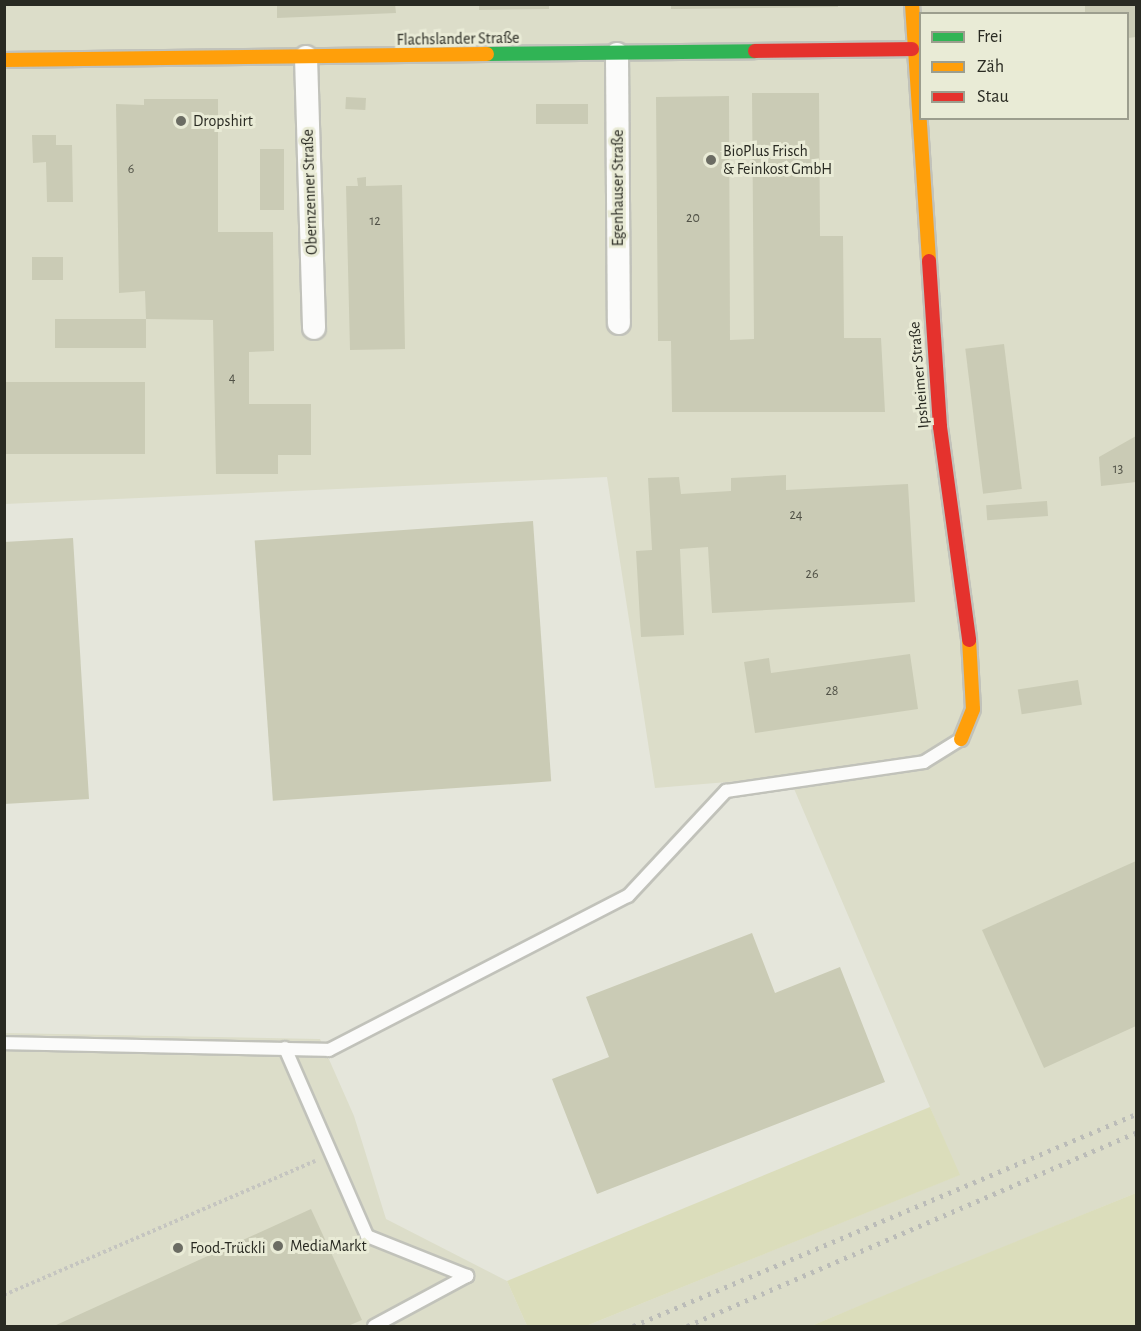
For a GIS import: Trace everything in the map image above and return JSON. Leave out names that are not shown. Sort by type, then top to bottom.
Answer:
[{"type":"street","name":"Ipsheimer Straße","points":[[912,4],[912,49],[940,427],[971,654],[973,709],[960,740]]},
{"type":"street","name":"Flachslander Straße","points":[[4,60],[912,49]]},
{"type":"street","name":"Egenhauser Straße","points":[[617,54],[619,323]]},
{"type":"street","name":"Obernzenner Straße","points":[[306,57],[314,328]]},
{"type":"lane","points":[[4,1043],[329,1050],[628,896],[726,791],[924,762],[960,740]]},
{"type":"lane","points":[[285,1048],[329,1154],[367,1236],[467,1276],[374,1326]]},
{"type":"path","points":[[4,1295],[329,1154]]},
{"type":"shaded area","points":[[4,5],[1136,5],[1136,1193],[811,1326],[586,1326],[959,1175],[789,777],[655,788],[607,477],[5,504]]},
{"type":"shaded area","points":[[5,1033],[320,1039],[354,1116],[386,1219],[507,1281],[527,1326],[5,1326]]},
{"type":"green space","points":[[930,1107],[960,1175],[586,1326],[527,1326],[507,1281]]},
{"type":"green space","points":[[1136,1193],[1136,1326],[811,1326],[921,1280]]},
{"type":"building","points":[[277,4],[395,4],[396,13],[277,18]]},
{"type":"building","points":[[479,4],[549,4],[549,9],[479,10]]},
{"type":"building","points":[[671,4],[838,4],[838,7],[671,9]]},
{"type":"building","points":[[1085,4],[1136,4],[1136,37],[1129,38],[1129,12],[1085,12]]},
{"type":"building","points":[[752,93],[819,93],[820,236],[843,236],[844,338],[881,338],[885,412],[672,412],[671,341],[658,341],[656,97],[729,96],[730,340],[754,339]]},
{"type":"building","points":[[346,97],[366,98],[365,110],[345,109]]},
{"type":"building","points":[[144,99],[218,99],[218,232],[273,232],[274,351],[249,352],[249,404],[311,404],[311,455],[278,455],[278,474],[216,474],[213,320],[146,319],[145,291],[119,293],[116,104],[144,105]]},
{"type":"building","points":[[536,104],[588,104],[588,124],[536,124]]},
{"type":"building","points":[[32,135],[56,135],[56,145],[72,145],[73,202],[47,202],[46,162],[33,163]]},
{"type":"building","points":[[260,149],[284,149],[284,210],[260,210]]},
{"type":"building","points":[[366,177],[366,186],[402,185],[405,349],[350,350],[346,186],[358,186],[357,178]]},
{"type":"building","points":[[32,257],[63,257],[63,280],[32,280]]},
{"type":"building","points":[[55,319],[146,319],[146,348],[55,348]]},
{"type":"building","points":[[1004,344],[1022,489],[983,494],[965,349]]},
{"type":"building","points":[[4,382],[145,382],[145,454],[4,454]]},
{"type":"building","points":[[1136,436],[1136,482],[1101,486],[1099,457]]},
{"type":"building","points":[[786,475],[786,490],[908,484],[915,602],[712,613],[708,547],[680,549],[684,635],[641,637],[636,551],[652,550],[648,478],[679,477],[681,494],[731,491],[731,478]]},
{"type":"building","points":[[1047,501],[1048,516],[987,520],[986,505]]},
{"type":"building","points":[[533,521],[551,781],[273,801],[255,540]]},
{"type":"building","points":[[73,538],[89,799],[4,804],[4,542]]},
{"type":"building","points":[[910,654],[918,709],[755,733],[744,662],[769,658],[771,673]]},
{"type":"building","points":[[1078,680],[1082,705],[1022,714],[1018,690]]},
{"type":"building","points":[[1136,861],[1136,1026],[1044,1068],[982,930]]},
{"type":"building","points":[[752,933],[775,993],[840,967],[885,1082],[597,1194],[552,1079],[609,1057],[586,997]]},
{"type":"building","name":"MediaMarkt","points":[[311,1209],[362,1320],[348,1326],[54,1326]]},
{"type":"railway","points":[[633,1326],[1136,1114]]},
{"type":"railway","points":[[687,1326],[1136,1133]]},
{"type":"traffic: fast","points":[[487,54],[755,51]]},
{"type":"traffic: slow","points":[[912,4],[919,110]]},
{"type":"traffic: slow","points":[[4,60],[487,54]]},
{"type":"traffic: slow","points":[[920,120],[929,261]]},
{"type":"traffic: slow","points":[[961,739],[973,709],[969,640]]},
{"type":"traffic: jam","points":[[755,51],[912,49]]},
{"type":"traffic: jam","points":[[929,261],[940,427],[969,640]]},
{"type":"place","name":"Dropshirt","points":[[181,121]]},
{"type":"place","name":"BioPlus Frisch & Feinkost GmbH","points":[[711,160]]},
{"type":"place","name":"MediaMarkt","points":[[278,1246]]},
{"type":"place","name":"Food-Trückli","points":[[178,1248]]}]
